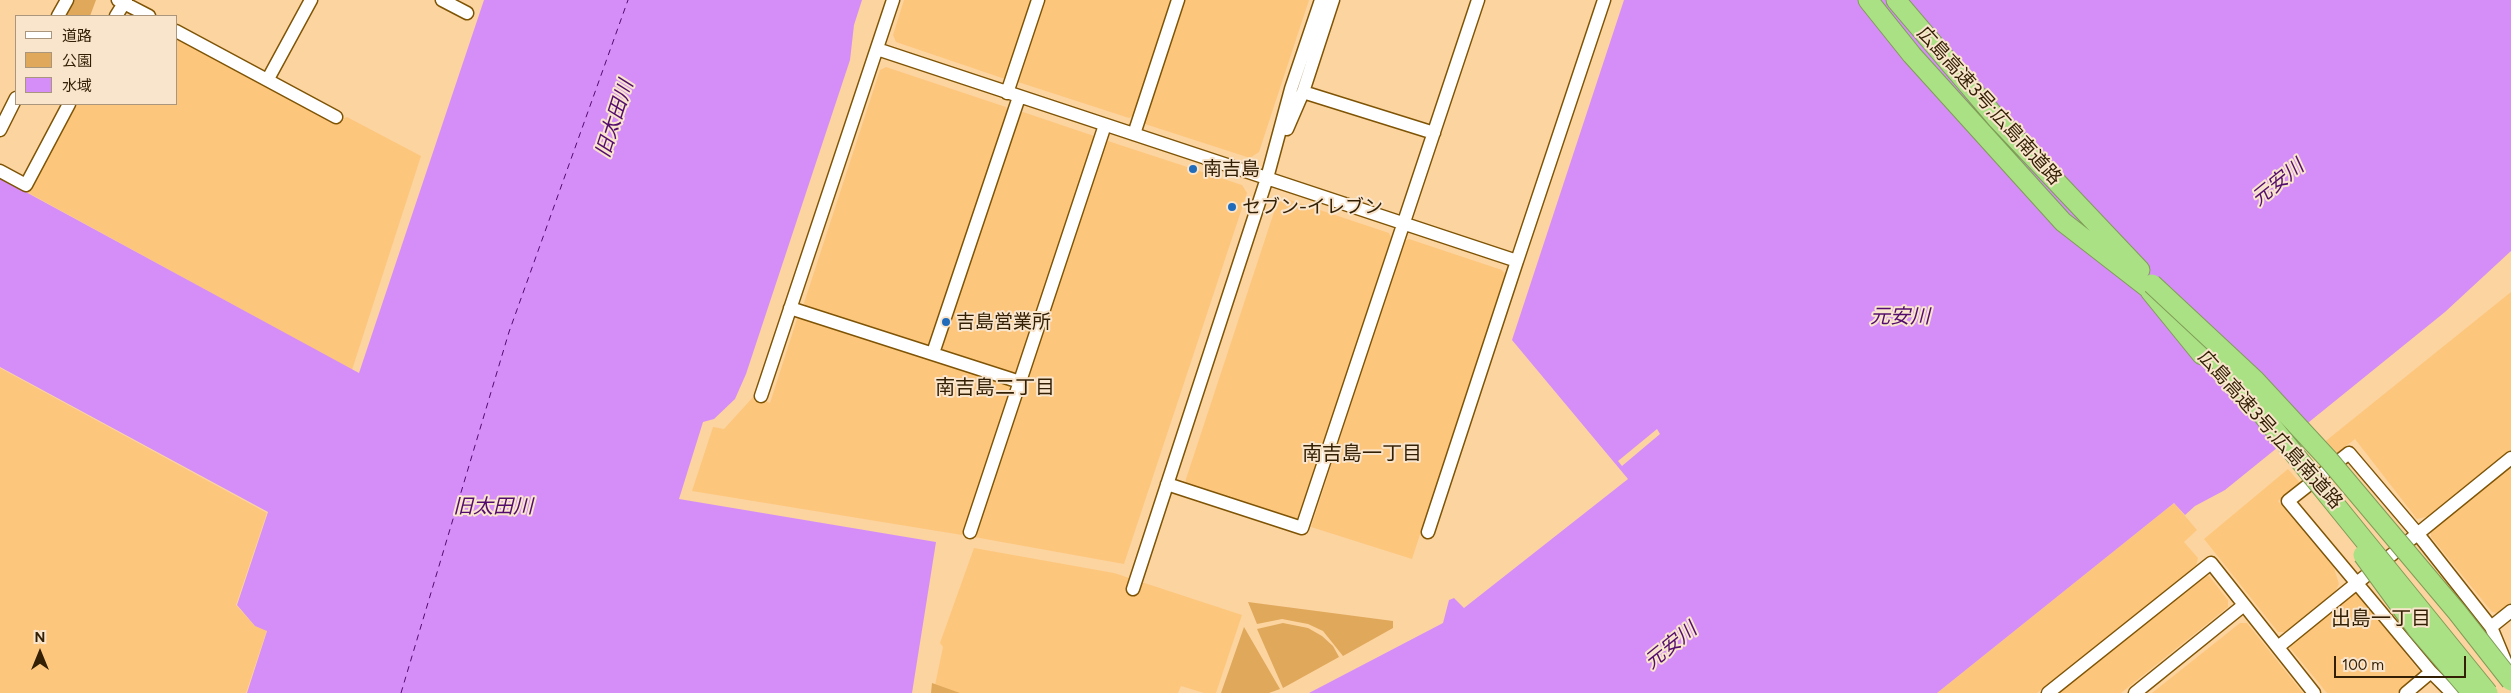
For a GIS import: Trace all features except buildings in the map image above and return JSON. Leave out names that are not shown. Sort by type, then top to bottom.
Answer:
[{"type":"highway","points":[[1868,0],[1912,55],[2063,222],[2150,286],[2255,380],[2329,460],[2457,612],[2511,681]]},
{"type":"highway","name":"広島高速3号;広島南道路","points":[[1896,0],[1998,120],[2150,286],[2350,520]]},
{"type":"highway","points":[[1910,0],[1967,67],[2073,183],[2150,286]]},
{"type":"highway","name":"広島高速3号;広島南道路","points":[[2150,286],[2202,355],[2350,520]]},
{"type":"highway","points":[[2202,355],[2244,410],[2348,535],[2417,629],[2472,693]]},
{"type":"highway","points":[[2350,520],[2488,693]]},
{"type":"street","points":[[58,15],[66,0]]},
{"type":"street","points":[[268,79],[311,0]]},
{"type":"street","points":[[442,0],[467,14]]},
{"type":"street","points":[[760,396],[893,0]]},
{"type":"street","points":[[933,353],[1013,95],[1038,0]]},
{"type":"street","points":[[1134,134],[1178,0]]},
{"type":"street","points":[[1132,589],[1267,178],[1291,89],[1321,0]]},
{"type":"street","points":[[1267,178],[1303,92],[1333,0]]},
{"type":"street","points":[[1166,484],[1302,528],[1478,0]]},
{"type":"street","points":[[1428,532],[1604,0]]},
{"type":"street","points":[[116,15],[123,1],[147,15]]},
{"type":"street","points":[[178,32],[336,117]]},
{"type":"street","points":[[877,50],[1517,261]]},
{"type":"street","points":[[1303,92],[1434,133]]},
{"type":"street","points":[[0,130],[15,100]]},
{"type":"street","points":[[0,171],[26,185],[68,105]]},
{"type":"street","points":[[970,532],[1105,125]]},
{"type":"street","points":[[790,308],[1020,382]]},
{"type":"street","points":[[2452,693],[2431,672],[2288,501],[2349,454],[2417,533],[2491,627],[2501,647],[2505,666],[2511,672]]},
{"type":"street","points":[[2278,647],[2511,458]]},
{"type":"street","points":[[2051,692],[2211,563],[2314,693]]},
{"type":"street","points":[[2135,693],[2244,605]]},
{"type":"street","points":[[2491,627],[2511,611]]},
{"type":"street","points":[[2406,693],[2431,672]]},
{"type":"shaded area","points":[[904,0],[1034,0],[1005,79],[896,42],[893,35]]},
{"type":"shaded area","points":[[1042,0],[1172,0],[1134,115],[1129,118],[1018,82],[1016,79]]},
{"type":"shaded area","points":[[1184,0],[1309,0],[1259,152],[1250,158],[1145,124],[1143,121]]},
{"type":"shaded area","points":[[178,36],[336,121],[347,117],[421,156],[352,370],[25,191],[71,105],[178,105]]},
{"type":"shaded area","points":[[886,67],[1006,107],[1008,112],[932,344],[927,347],[806,307],[804,303],[880,70]]},
{"type":"shaded area","points":[[1023,112],[1094,136],[1096,139],[1019,371],[1013,375],[944,353],[942,347],[1019,114]]},
{"type":"shaded area","points":[[1108,141],[1242,185],[1247,193],[1124,564],[974,537],[1104,142]]},
{"type":"shaded area","points":[[1287,199],[1389,233],[1391,238],[1299,518],[1295,520],[1184,485],[1277,203]]},
{"type":"shaded area","points":[[1409,239],[1502,270],[1505,274],[1412,559],[1311,527],[1404,241]]},
{"type":"shaded area","points":[[2511,292],[2511,451],[2430,516],[2417,519],[2355,439],[2332,457],[2322,444]]},
{"type":"shaded area","points":[[802,316],[1008,385],[1011,390],[962,535],[692,491],[713,427],[724,429],[754,396],[770,403],[797,319]]},
{"type":"shaded area","points":[[0,368],[267,513],[236,605],[255,626],[267,630],[246,693],[0,693]]},
{"type":"shaded area","points":[[2511,467],[2511,603],[2498,613],[2492,612],[2431,537],[2431,530]]},
{"type":"shaded area","points":[[2288,469],[2300,483],[2278,501],[2334,568],[2339,584],[2335,592],[2285,632],[2278,632],[2204,539]]},
{"type":"shaded area","points":[[2174,503],[2197,530],[2184,542],[2198,558],[2196,566],[2037,693],[1937,693]]},
{"type":"shaded area","points":[[974,548],[1114,573],[1242,615],[1216,693],[1204,693],[1181,686],[1178,693],[959,693],[935,685],[943,647],[940,643]]},
{"type":"shaded area","points":[[2204,575],[2209,576],[2228,600],[2228,607],[2121,693],[2060,693],[2061,688]]},
{"type":"shaded area","points":[[2353,592],[2356,592],[2420,672],[2397,693],[2327,693],[2290,648],[2291,643]]},
{"type":"shaded area","points":[[2240,623],[2247,623],[2303,693],[2152,693]]},
{"type":"green space","points":[[74,0],[96,0],[90,15],[66,15]]},
{"type":"green space","points":[[1248,602],[1393,621],[1393,628],[1343,656],[1323,631],[1308,624],[1282,619],[1257,624]]},
{"type":"green space","points":[[1283,623],[1308,628],[1322,636],[1333,646],[1339,657],[1283,688],[1257,629]]},
{"type":"green space","points":[[1244,627],[1280,689],[1269,693],[1221,693]]},
{"type":"green space","points":[[932,683],[960,693],[931,693]]},
{"type":"water","name":"旧太田川","points":[[484,0],[862,0],[854,25],[850,60],[746,374],[735,399],[714,419],[703,422],[679,499],[936,542],[912,693],[247,693],[267,631],[255,626],[237,605],[268,512],[0,367],[0,178],[359,373]]},
{"type":"water","name":"元安川","points":[[1624,0],[2511,0],[2511,251],[2445,312],[2225,490],[2195,506],[2185,515],[2174,503],[1937,693],[1309,693],[1443,623],[1449,600],[1454,598],[1464,608],[1628,479],[1512,340]]},
{"type":"pier","points":[[1657,429],[1660,434],[1622,466],[1618,461]]},
{"type":"ferry route","points":[[401,693],[509,332],[628,0]]},
{"type":"place","name":"南吉島","points":[[1193,169]]},
{"type":"place","name":"セブン-イレブン","points":[[1232,207]]},
{"type":"place","name":"吉島営業所","points":[[946,322]]},
{"type":"district","name":"南吉島二丁目","points":[[995,388]]},
{"type":"district","name":"南吉島一丁目","points":[[1362,454]]},
{"type":"district","name":"出島一丁目","points":[[2381,619]]}]
